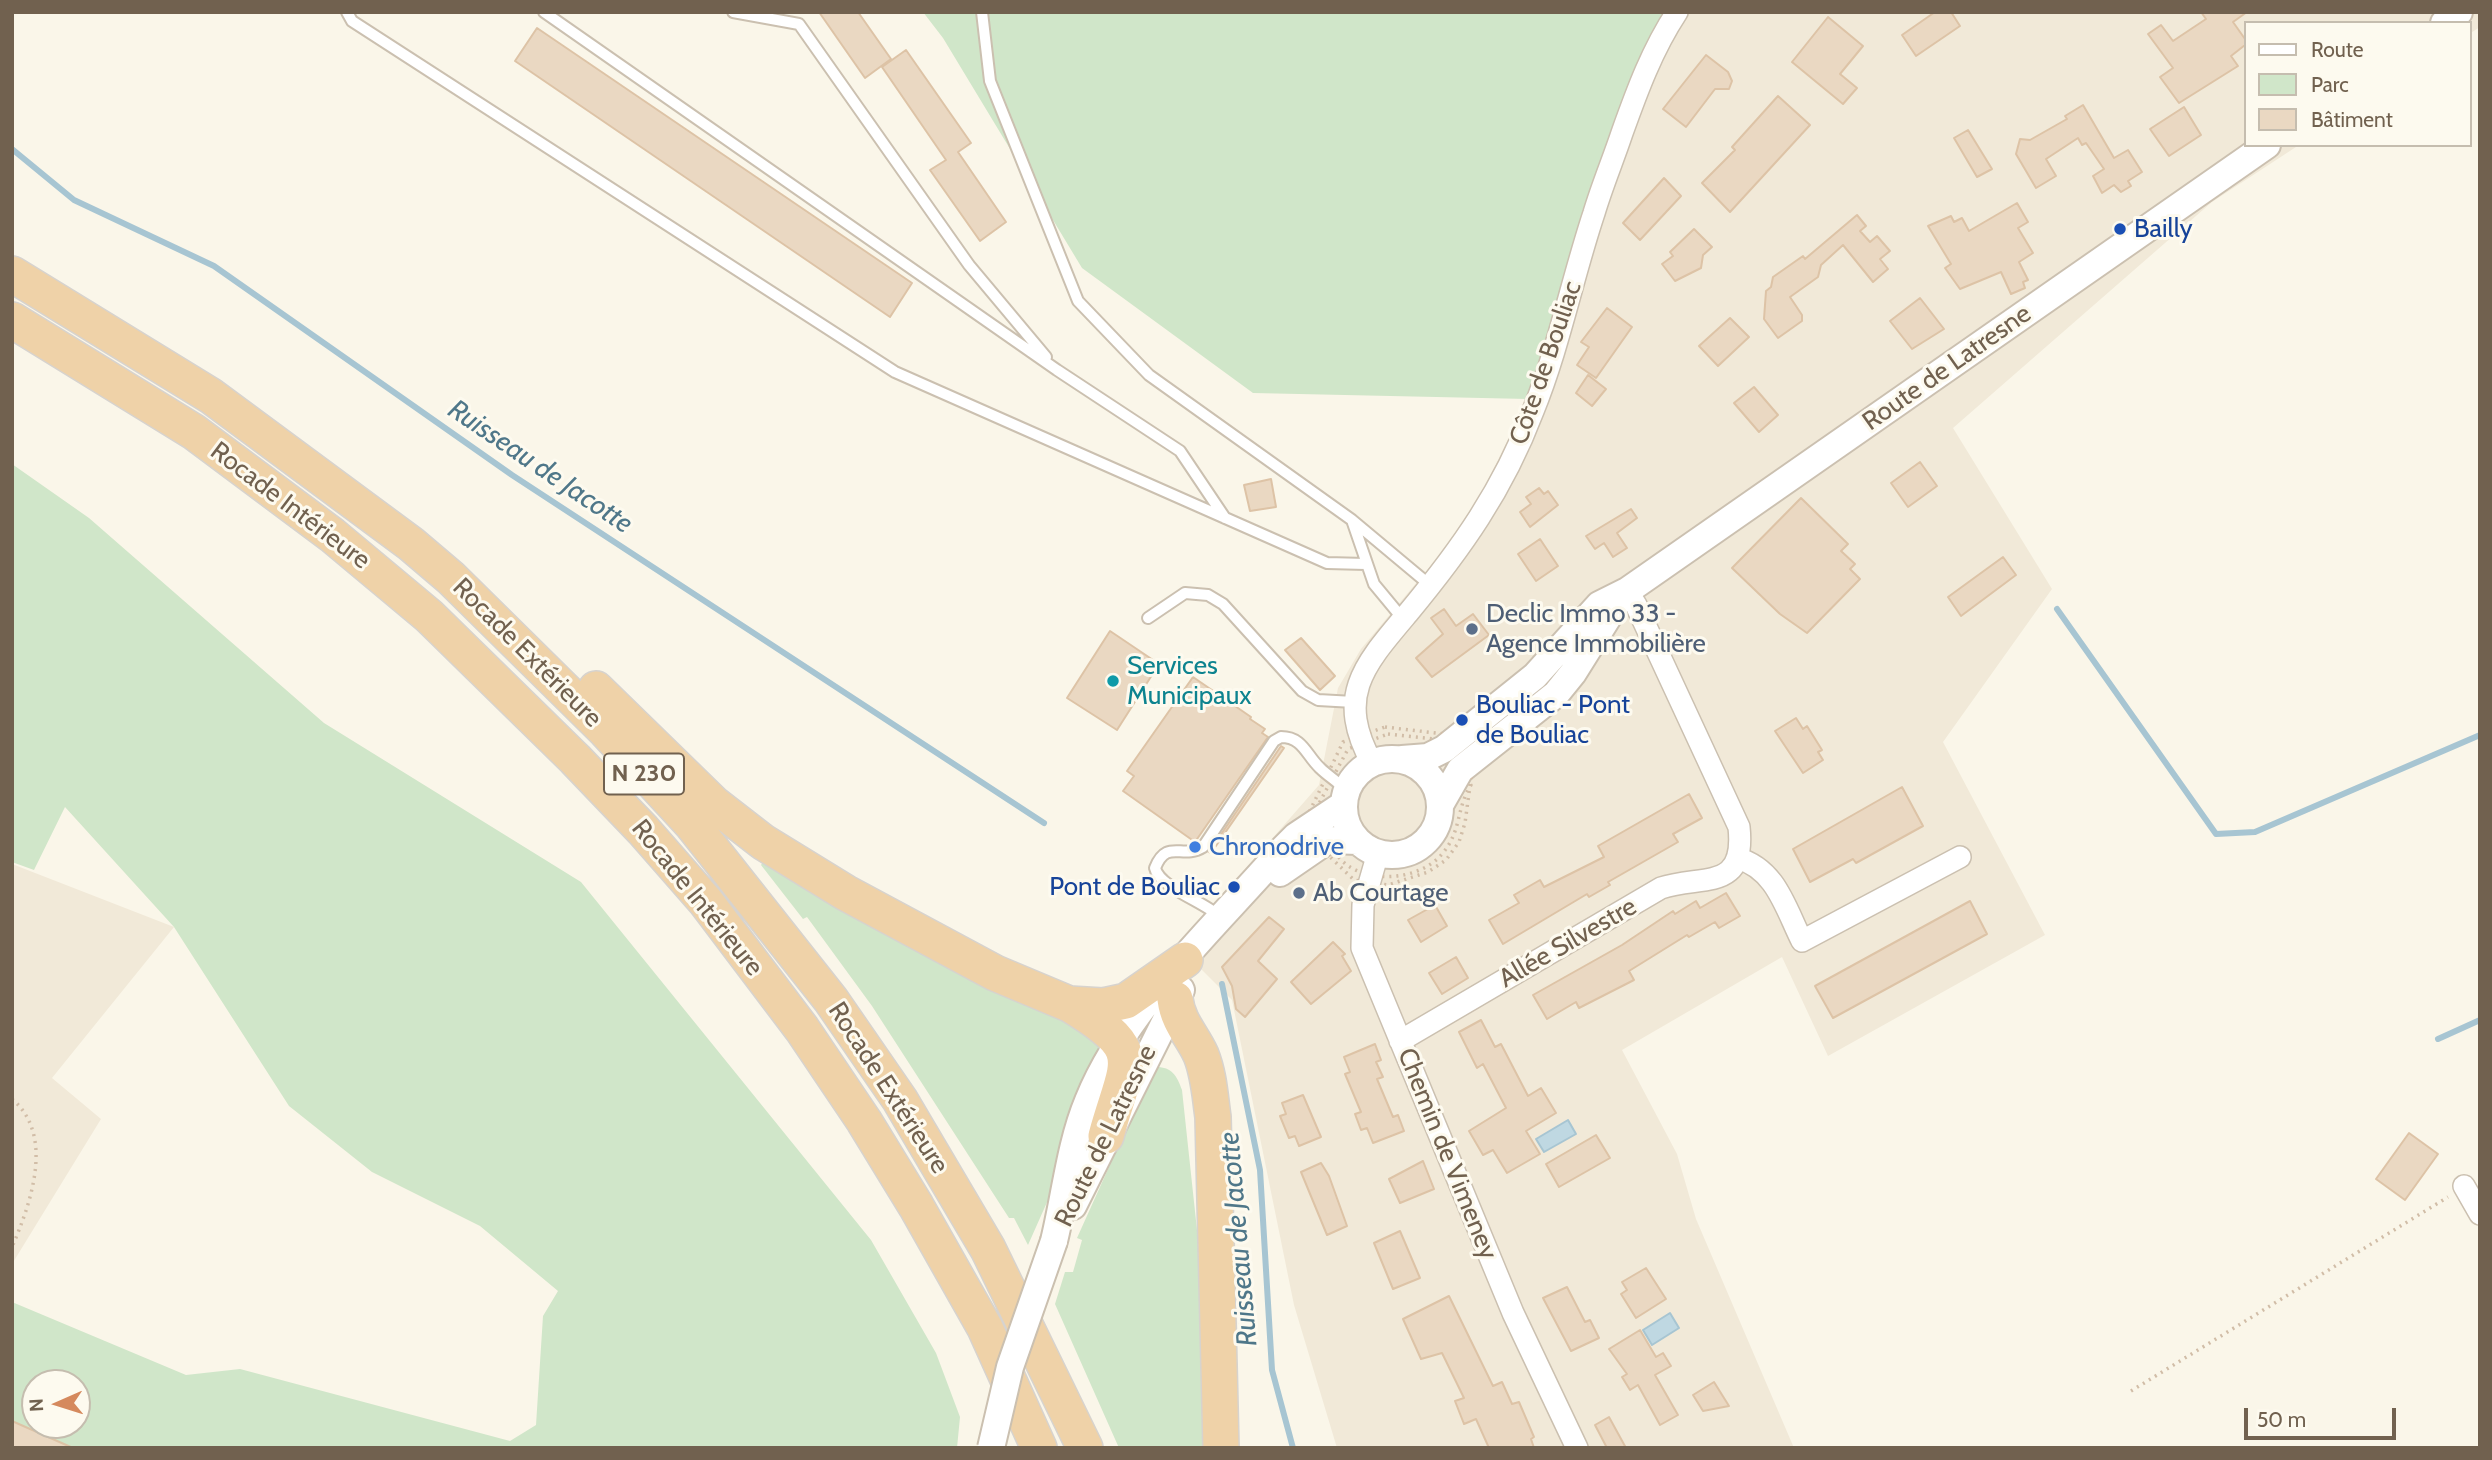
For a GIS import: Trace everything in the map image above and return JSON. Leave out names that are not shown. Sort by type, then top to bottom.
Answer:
[{"type":"highway","name":"Rocade Extérieure","points":[[12,274],[211,396],[329,481],[452,578],[606,731],[691,823],[831,1000],[900,1100],[988,1249],[1085,1448]]},
{"type":"highway","name":"Rocade Intérieure","points":[[12,320],[194,432],[332,535],[429,616],[575,759],[643,830],[706,902],[802,1029],[864,1121],[985,1328],[1039,1448]]},
{"type":"highway","points":[[452,578],[494,596],[624,714],[714,804],[763,842],[931,940],[1038,992],[1069,1004],[1110,1029],[1120,1041],[1126,1065],[1106,1136]]},
{"type":"highway","points":[[1069,1004],[1103,1006],[1126,1001],[1185,960]]},
{"type":"highway","points":[[1175,999],[1177,1015],[1200,1053],[1208,1079],[1213,1117],[1221,1448]]},
{"type":"street","name":"Côte de Bouliac","points":[[1372,763],[1358,737],[1354,702],[1367,667],[1468,539],[1520,443],[1546,375],[1594,213],[1636,94],[1676,12]]},
{"type":"street","name":"Route de Latresne","points":[[1440,805],[1460,753],[1535,676],[1572,653],[1599,605],[1627,591],[2264,147]]},
{"type":"street","points":[[1627,591],[1636,605],[1739,827],[1741,850],[1737,859],[1755,863],[1768,874],[1802,941],[1959,857]]},
{"type":"street","name":"Route de Latresne","points":[[1402,759],[1460,753]]},
{"type":"street","points":[[1387,758],[1402,759],[1417,765],[1429,776],[1437,789],[1440,805],[1432,834],[1421,845],[1400,854],[1368,847],[1345,820],[1339,790],[1360,770],[1372,763],[1387,758]]},
{"type":"street","name":"Route de Latresne","points":[[1054,1241],[1175,999],[1209,950],[1315,835],[1339,790]]},
{"type":"street","name":"Route de Latresne","points":[[1054,1241],[1087,1104],[1120,1041],[1185,960],[1281,851],[1315,835],[1341,838],[1368,847]]},
{"type":"street","name":"Chemin de Vimeney","points":[[1368,847],[1368,882],[1360,921],[1362,948],[1513,1313],[1577,1448]]},
{"type":"street","name":"Allée Silvestre","points":[[1400,1041],[1661,888],[1678,882],[1709,882],[1728,872],[1737,859]]},
{"type":"street","points":[[2465,1186],[2480,1214]]},
{"type":"street","points":[[991,1448],[1010,1367],[1054,1241]]},
{"type":"lane","points":[[347,12],[352,21],[895,372],[1327,564],[1366,564]]},
{"type":"lane","points":[[544,12],[1057,370],[1180,451],[1225,518]]},
{"type":"lane","points":[[733,12],[799,24],[969,265],[1057,370]]},
{"type":"lane","points":[[982,12],[990,81],[1078,301],[1149,374],[1352,520],[1431,586]]},
{"type":"lane","points":[[1352,520],[1374,584],[1403,619]]},
{"type":"lane","points":[[1148,618],[1185,593],[1208,595],[1223,604],[1302,691],[1318,700],[1354,702]]},
{"type":"lane","points":[[1221,918],[1209,907],[1157,876],[1155,868],[1160,855],[1165,852],[1196,851],[1203,847],[1275,741],[1281,737],[1299,741],[1339,790]]},
{"type":"path","points":[[1385,727],[1444,734],[1472,771],[1465,823],[1458,842],[1446,860],[1428,872],[1388,886],[1354,880],[1315,835],[1306,815],[1339,790],[1343,741],[1358,737],[1385,727]]},
{"type":"path","points":[[12,1099],[27,1111],[36,1140],[36,1170],[12,1247]]},
{"type":"path","points":[[2132,1391],[2465,1186]]},
{"type":"shaded area","points":[[1664,12],[2480,12],[2480,27],[2471,33],[2471,21],[2244,21],[2244,147],[2296,147],[2212,202],[1953,428],[2052,589],[1943,742],[2045,935],[1828,1056],[1782,957],[1622,1050],[1677,1154],[1696,1219],[1794,1448],[1337,1448],[1294,1305],[1232,1000],[1178,946],[1319,785],[1338,688],[1361,649],[1468,521],[1528,399],[1593,188]]},
{"type":"shaded area","points":[[12,864],[174,927],[52,1078],[101,1119],[12,1264]]},
{"type":"green space","points":[[923,12],[1664,12],[1593,188],[1528,399],[1253,393],[1082,268],[943,38]]},
{"type":"green space","points":[[12,464],[89,518],[324,723],[581,882],[871,1240],[936,1353],[960,1417],[957,1448],[12,1448],[12,1302],[186,1375],[240,1369],[510,1441],[536,1425],[543,1316],[558,1291],[480,1226],[372,1172],[289,1106],[174,927],[65,807],[34,870],[12,862]]},
{"type":"green space","points":[[765,859],[1104,1041],[1081,1083],[1069,1114],[1052,1191],[1028,1245],[1014,1218],[1009,1218],[872,1006],[807,917],[803,919],[761,865]]},
{"type":"green space","points":[[1154,1067],[1172,1072],[1182,1090],[1206,1314],[1207,1448],[1119,1448],[1055,1304],[1065,1272],[1073,1272],[1082,1240],[1077,1238]]},
{"type":"water","points":[[1568,1120],[1576,1134],[1544,1152],[1536,1139]]},
{"type":"water","points":[[1670,1313],[1679,1328],[1652,1345],[1643,1330]]},
{"type":"building","points":[[819,12],[858,12],[891,59],[865,78]]},
{"type":"building","points":[[1935,12],[1951,12],[1960,26],[1916,56],[1902,35]]},
{"type":"building","points":[[2201,12],[2247,12],[2233,22],[2244,38],[2244,46],[2231,56],[2238,66],[2179,103],[2160,77],[2173,68],[2148,34],[2161,25],[2173,41],[2206,19]]},
{"type":"building","points":[[1828,17],[1863,46],[1840,74],[1857,88],[1843,104],[1792,62]]},
{"type":"building","points":[[537,28],[912,283],[890,317],[515,61]]},
{"type":"building","points":[[906,50],[971,143],[958,152],[1006,222],[980,241],[930,170],[946,160],[882,67]]},
{"type":"building","points":[[1706,55],[1728,72],[1732,81],[1729,89],[1715,89],[1686,127],[1663,109]]},
{"type":"building","points":[[1778,96],[1810,125],[1730,212],[1702,183],[1735,150],[1732,147]]},
{"type":"building","points":[[2083,105],[2114,158],[2128,150],[2142,172],[2128,181],[2131,186],[2121,192],[2114,185],[2102,193],[2093,176],[2104,169],[2086,143],[2082,145],[2078,138],[2046,159],[2056,176],[2036,188],[2016,154],[2020,139],[2030,140],[2067,119],[2065,116]]},
{"type":"building","points":[[2184,107],[2201,135],[2169,156],[2150,129]]},
{"type":"building","points":[[1968,130],[1992,169],[1977,177],[1954,138]]},
{"type":"building","points":[[1664,178],[1681,196],[1640,240],[1623,223]]},
{"type":"building","points":[[2017,203],[2028,222],[2018,228],[2033,253],[2019,262],[2028,280],[2023,282],[2025,288],[2011,294],[2001,272],[1960,289],[1945,268],[1951,264],[1928,226],[1951,216],[1954,222],[1962,218],[1969,231]]},
{"type":"building","points":[[1857,215],[1866,226],[1860,231],[1870,242],[1877,236],[1890,251],[1880,259],[1888,269],[1873,282],[1843,245],[1821,265],[1818,277],[1790,297],[1802,315],[1802,321],[1778,338],[1764,319],[1766,291],[1771,287],[1773,277],[1803,256],[1805,259]]},
{"type":"building","points":[[1694,229],[1712,247],[1703,255],[1701,268],[1675,281],[1662,264],[1673,256],[1670,252]]},
{"type":"building","points":[[1920,298],[1944,329],[1912,349],[1890,321]]},
{"type":"building","points":[[1607,308],[1632,327],[1596,378],[1577,365],[1589,347],[1581,342]]},
{"type":"building","points":[[1730,318],[1749,337],[1718,366],[1699,346]]},
{"type":"building","points":[[1588,375],[1606,389],[1592,406],[1576,393]]},
{"type":"building","points":[[1754,387],[1778,415],[1759,432],[1734,403]]},
{"type":"building","points":[[1920,462],[1937,486],[1908,507],[1891,483]]},
{"type":"building","points":[[1271,479],[1276,507],[1250,511],[1244,485]]},
{"type":"building","points":[[1539,488],[1544,494],[1548,491],[1558,505],[1530,527],[1520,512],[1531,504],[1526,497]]},
{"type":"building","points":[[1801,498],[1848,544],[1841,551],[1855,564],[1850,569],[1860,579],[1807,633],[1780,614],[1732,568]]},
{"type":"building","points":[[1631,509],[1637,518],[1617,533],[1627,548],[1613,557],[1604,543],[1595,549],[1586,536]]},
{"type":"building","points":[[1540,539],[1558,566],[1536,581],[1518,554]]},
{"type":"building","points":[[2003,557],[2016,575],[1961,616],[1948,597]]},
{"type":"building","points":[[1444,609],[1456,626],[1473,614],[1489,635],[1432,677],[1416,658],[1443,634],[1431,618]]},
{"type":"building","name":"Services Municipaux","points":[[1110,631],[1159,664],[1117,730],[1067,698]]},
{"type":"building","points":[[1301,638],[1335,676],[1320,690],[1285,650]]},
{"type":"building","points":[[1193,677],[1251,717],[1250,719],[1265,729],[1262,733],[1268,737],[1195,842],[1123,791],[1134,776],[1127,771]]},
{"type":"building","points":[[1796,718],[1803,729],[1807,726],[1822,750],[1818,752],[1823,760],[1803,773],[1775,731]]},
{"type":"building","points":[[1281,746],[1284,748],[1211,853],[1209,852]]},
{"type":"building","points":[[1902,787],[1923,826],[1856,863],[1853,859],[1810,882],[1793,849]]},
{"type":"building","points":[[1689,794],[1702,818],[1673,834],[1678,842],[1608,882],[1610,885],[1589,897],[1587,894],[1503,944],[1489,920],[1519,903],[1514,895],[1540,880],[1544,887],[1604,857],[1598,846]]},
{"type":"building","points":[[1726,893],[1740,916],[1719,928],[1715,922],[1689,937],[1687,935],[1629,971],[1634,980],[1579,1008],[1576,1002],[1547,1019],[1533,995],[1622,945],[1673,911],[1675,914],[1696,901],[1700,908]]},
{"type":"building","points":[[1970,901],[1987,934],[1833,1018],[1815,986]]},
{"type":"building","points":[[1435,905],[1447,926],[1421,942],[1408,920]]},
{"type":"building","points":[[1269,917],[1284,929],[1258,961],[1277,979],[1245,1017],[1236,1009],[1232,986],[1222,967]]},
{"type":"building","points":[[1333,942],[1345,954],[1342,956],[1351,971],[1311,1004],[1291,982]]},
{"type":"building","points":[[1456,957],[1468,978],[1442,994],[1429,973]]},
{"type":"building","points":[[1481,1020],[1495,1047],[1501,1044],[1528,1096],[1541,1088],[1556,1113],[1526,1131],[1540,1154],[1507,1173],[1493,1150],[1483,1155],[1469,1131],[1506,1108],[1483,1064],[1477,1068],[1459,1032]]},
{"type":"building","points":[[1375,1044],[1381,1060],[1376,1062],[1383,1077],[1377,1079],[1393,1117],[1398,1115],[1404,1131],[1373,1143],[1367,1128],[1361,1130],[1355,1114],[1361,1112],[1345,1074],[1350,1072],[1344,1057]]},
{"type":"building","points":[[1303,1095],[1321,1137],[1299,1146],[1295,1136],[1289,1138],[1280,1116],[1286,1114],[1282,1103]]},
{"type":"building","points":[[2409,1133],[2438,1154],[2405,1200],[2376,1179]]},
{"type":"building","points":[[1596,1135],[1610,1158],[1559,1187],[1546,1164]]},
{"type":"building","points":[[1423,1161],[1434,1189],[1400,1203],[1389,1179]]},
{"type":"building","points":[[1321,1163],[1329,1176],[1347,1226],[1327,1235],[1301,1172]]},
{"type":"building","points":[[1400,1231],[1420,1278],[1393,1289],[1374,1243]]},
{"type":"building","points":[[1646,1268],[1666,1299],[1636,1318],[1621,1294],[1627,1290],[1622,1282]]},
{"type":"building","points":[[1567,1287],[1585,1322],[1590,1320],[1599,1338],[1571,1351],[1543,1298]]},
{"type":"building","points":[[1449,1296],[1493,1386],[1502,1382],[1512,1404],[1519,1402],[1534,1437],[1531,1439],[1534,1448],[1489,1448],[1476,1419],[1464,1424],[1455,1401],[1464,1398],[1442,1353],[1421,1359],[1403,1319]]},
{"type":"building","points":[[1640,1330],[1656,1357],[1663,1353],[1671,1366],[1655,1375],[1678,1415],[1660,1425],[1638,1385],[1630,1390],[1622,1377],[1627,1374],[1609,1349]]},
{"type":"building","points":[[1714,1382],[1729,1406],[1703,1411],[1693,1395]]},
{"type":"building","points":[[1609,1417],[1626,1448],[1607,1448],[1595,1425]]},
{"type":"building","points":[[12,1421],[21,1425],[21,1439],[53,1439],[73,1448],[12,1448]]},
{"type":"waterway","name":"Ruisseau de Jacotte","points":[[12,149],[74,200],[214,266],[512,475],[1044,823]]},
{"type":"waterway","points":[[2057,609],[2216,834],[2255,832],[2480,735]]},
{"type":"waterway","name":"Ruisseau de Jacotte","points":[[1222,984],[1260,1170],[1272,1370],[1293,1448]]},
{"type":"waterway","points":[[2438,1039],[2480,1020]]},
{"type":"place","name":"Bailly","points":[[2120,229]]},
{"type":"place","name":"Declic Immo 33 - Agence Immobilière","points":[[1472,629]]},
{"type":"place","name":"Services Municipaux","points":[[1113,681]]},
{"type":"place","name":"Bouliac - Pont de Bouliac","points":[[1462,720]]},
{"type":"place","name":"Chronodrive","points":[[1195,847]]},
{"type":"place","name":"Pont de Bouliac","points":[[1234,887]]},
{"type":"place","name":"Ab Courtage","points":[[1299,893]]}]
